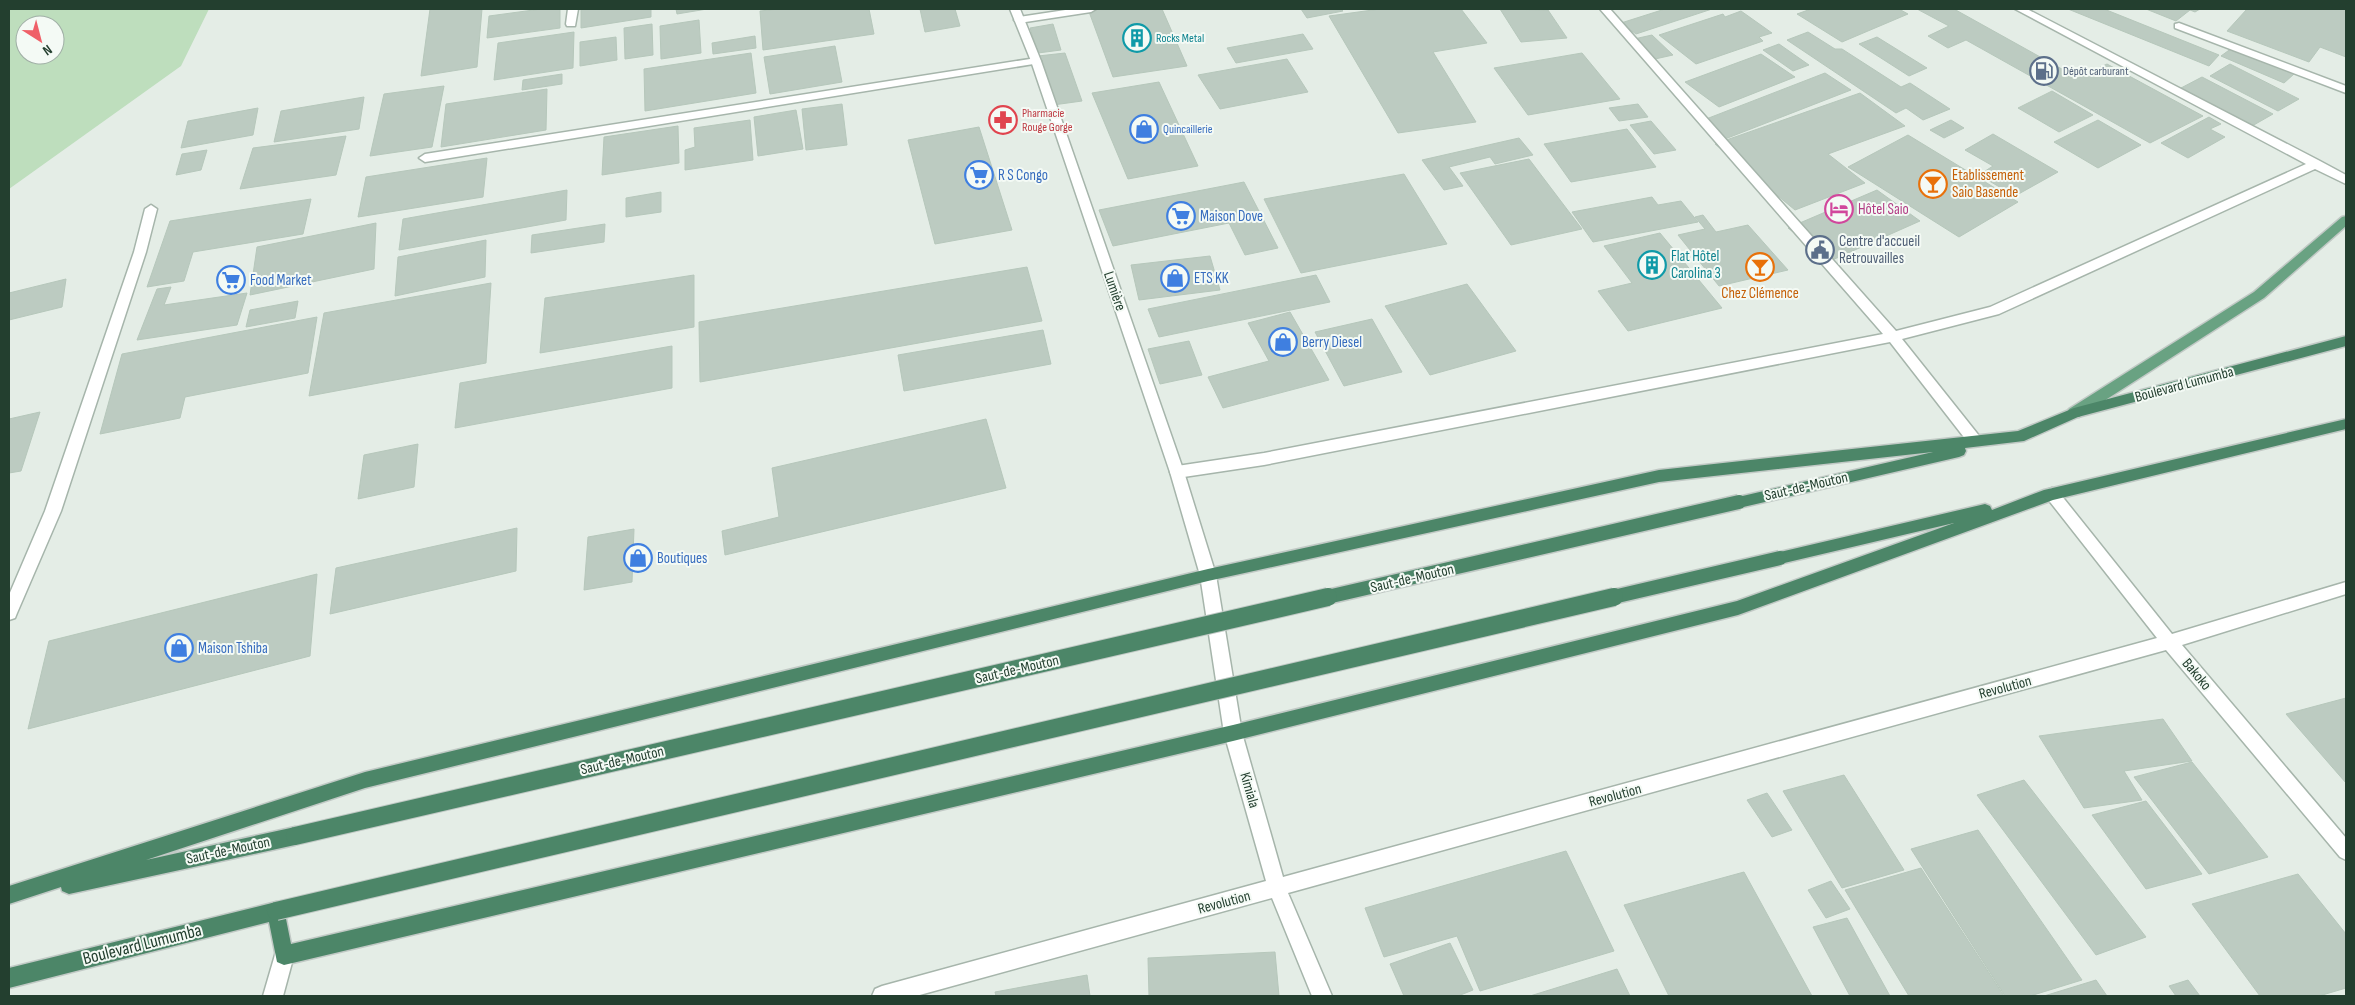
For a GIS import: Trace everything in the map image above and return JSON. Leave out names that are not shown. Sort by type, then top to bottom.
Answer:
[{"type":"highway","name":"Boulevard Lumumba","points":[[2024,436],[2074,413],[2346,341]]},
{"type":"highway","points":[[2052,494],[1738,608],[1234,733],[284,955],[276,911],[2346,424]]},
{"type":"highway","points":[[9,897],[366,780],[1208,575],[1659,476],[2024,436]]},
{"type":"highway","name":"Saut-de-Mouton","points":[[9,897],[294,836],[2024,436]]},
{"type":"highway","name":"Boulevard Lumumba","points":[[9,978],[276,911]]},
{"type":"main road","points":[[2074,413],[2259,294],[2346,220]]},
{"type":"street","points":[[571,24],[573,9]]},
{"type":"street","points":[[1017,14],[1091,9]]},
{"type":"street","points":[[1605,9],[1894,337],[1976,441]]},
{"type":"street","points":[[2020,9],[2346,180]]},
{"type":"street","name":"Lumière","points":[[1017,14],[1036,61],[1178,472],[1208,575]]},
{"type":"street","points":[[2179,26],[2346,90]]},
{"type":"street","points":[[425,158],[1036,61]]},
{"type":"street","points":[[1178,472],[1264,458],[1894,337],[1994,311],[2316,164]]},
{"type":"street","points":[[9,613],[53,511],[140,252],[151,209]]},
{"type":"street","name":"Bakoko","points":[[2052,494],[2169,642],[2346,851]]},
{"type":"street","name":"Kimiala","points":[[1208,575],[1234,733],[1277,888],[1322,996]]},
{"type":"street","name":"Revolution","points":[[882,996],[2169,642],[2346,588]]},
{"type":"street","points":[[273,996],[284,955]]},
{"type":"green space","points":[[9,9],[209,9],[181,66],[9,189]]},
{"type":"building","points":[[430,9],[482,9],[477,67],[421,76]]},
{"type":"building","points":[[541,9],[560,9],[560,28],[487,38],[489,16]]},
{"type":"building","points":[[581,9],[651,9],[651,17],[581,28]]},
{"type":"building","points":[[676,9],[707,9],[677,14]]},
{"type":"building","points":[[779,9],[869,9],[874,34],[763,50],[760,11]]},
{"type":"building","points":[[920,9],[955,9],[960,26],[925,32]]},
{"type":"building","name":"Rocks Metal","points":[[1088,9],[1162,9],[1187,66],[1113,77]]},
{"type":"building","points":[[1301,9],[1341,9],[1343,11],[1307,18]]},
{"type":"building","points":[[1380,9],[1461,9],[1487,43],[1433,52],[1476,122],[1398,133],[1329,16]]},
{"type":"building","points":[[1500,9],[1548,10],[1567,38],[1521,42]]},
{"type":"building","points":[[1665,9],[1712,9],[1636,34],[1621,23]]},
{"type":"building","points":[[1811,9],[1899,9],[1908,14],[1842,42],[1797,14]]},
{"type":"building","name":"Dépôt carburant","points":[[1917,9],[1954,9],[2078,78],[2107,64],[2203,116],[2150,143],[1966,40],[1948,48],[1928,36],[1949,26]]},
{"type":"building","points":[[2068,9],[2104,9],[2219,55],[2209,66]]},
{"type":"building","points":[[2146,9],[2200,9],[2195,12],[2190,10],[2176,21]]},
{"type":"building","points":[[2247,9],[2346,9],[2346,57],[2320,47],[2309,62],[2227,31]]},
{"type":"building","points":[[1741,11],[1772,33],[1759,37],[1763,41],[1696,64],[1659,35],[1723,14],[1725,17]]},
{"type":"building","points":[[699,20],[701,53],[661,59],[660,26]]},
{"type":"building","points":[[652,24],[653,55],[625,59],[624,28]]},
{"type":"building","points":[[1053,24],[1061,50],[1038,53],[1030,28]]},
{"type":"building","points":[[574,32],[573,68],[494,80],[498,43]]},
{"type":"building","points":[[1808,32],[1835,49],[1842,49],[1901,87],[1910,83],[1950,109],[1923,120],[1906,108],[1896,113],[1787,40]]},
{"type":"building","points":[[1303,34],[1313,49],[1236,63],[1227,48]]},
{"type":"building","points":[[1652,35],[1673,55],[1655,59],[1634,39]]},
{"type":"building","points":[[755,36],[756,48],[713,54],[712,43]]},
{"type":"building","points":[[616,37],[617,60],[580,66],[580,42]]},
{"type":"building","points":[[1877,37],[1927,68],[1909,76],[1859,44]]},
{"type":"building","points":[[1779,44],[1809,65],[1793,71],[1763,50]]},
{"type":"building","points":[[835,46],[842,82],[770,94],[764,57]]},
{"type":"building","points":[[2232,48],[2294,74],[2284,83],[2221,56]]},
{"type":"building","points":[[751,53],[756,93],[645,111],[644,69]]},
{"type":"building","points":[[1065,53],[1082,101],[1053,105],[1038,56]]},
{"type":"building","points":[[1582,53],[1620,99],[1528,115],[1494,68]]},
{"type":"building","points":[[1761,54],[1795,77],[1719,107],[1685,82]]},
{"type":"building","points":[[1287,59],[1308,92],[1220,109],[1198,75]]},
{"type":"building","points":[[2230,64],[2299,99],[2278,111],[2210,76]]},
{"type":"building","points":[[1825,73],[1851,90],[1725,139],[1701,121]]},
{"type":"building","points":[[562,74],[562,84],[522,90],[523,80]]},
{"type":"building","points":[[2202,77],[2273,114],[2252,126],[2181,88]]},
{"type":"building","name":"Quincaillerie","points":[[1159,82],[1198,166],[1128,179],[1092,93]]},
{"type":"building","points":[[444,86],[432,147],[370,156],[384,94]]},
{"type":"building","points":[[547,89],[546,130],[441,147],[446,104]]},
{"type":"building","points":[[2052,91],[2093,115],[2059,132],[2018,108]]},
{"type":"building","points":[[1860,93],[1905,126],[1828,154],[1865,183],[1795,210],[1715,144]]},
{"type":"building","points":[[364,97],[359,129],[274,142],[281,111]]},
{"type":"building","points":[[842,104],[847,145],[806,150],[802,109]]},
{"type":"building","points":[[1638,104],[1648,117],[1619,121],[1609,108]]},
{"type":"building","points":[[258,108],[253,135],[181,148],[188,121]]},
{"type":"building","points":[[796,110],[803,149],[758,156],[754,117]]},
{"type":"building","points":[[2209,117],[2221,124],[2210,129],[2225,137],[2188,158],[2161,143]]},
{"type":"building","points":[[750,120],[753,160],[685,170],[685,150],[695,147],[694,128]]},
{"type":"building","points":[[1951,120],[1964,128],[1944,138],[1930,130]]},
{"type":"building","points":[[2098,120],[2141,145],[2098,168],[2054,142]]},
{"type":"building","points":[[1651,121],[1676,150],[1654,154],[1630,125]]},
{"type":"building","points":[[678,126],[679,163],[602,175],[604,137]]},
{"type":"building","points":[[979,127],[1012,230],[935,244],[908,140]]},
{"type":"building","points":[[1627,129],[1656,167],[1571,182],[1544,144]]},
{"type":"building","points":[[1993,134],[2058,172],[2015,196],[1979,175],[1993,166],[1965,150]]},
{"type":"building","name":"Etablissement Saio Basende","points":[[1908,135],[2018,202],[1959,237],[1848,167]]},
{"type":"building","points":[[346,136],[336,175],[240,189],[253,148]]},
{"type":"building","points":[[1519,138],[1533,155],[1495,164],[1490,157],[1449,167],[1463,186],[1444,190],[1422,160]]},
{"type":"building","points":[[207,150],[201,170],[176,175],[182,154]]},
{"type":"building","points":[[487,158],[483,197],[358,217],[366,177]]},
{"type":"building","points":[[1529,159],[1582,229],[1511,245],[1460,173]]},
{"type":"building","points":[[1404,174],[1447,244],[1301,273],[1264,199]]},
{"type":"building","name":"Maison Dove","points":[[1244,182],[1278,248],[1245,255],[1229,223],[1113,246],[1099,210]]},
{"type":"building","points":[[567,190],[566,220],[399,250],[403,219]]},
{"type":"building","points":[[1877,190],[1920,221],[1830,261],[1788,228]]},
{"type":"building","points":[[661,192],[661,212],[626,217],[626,198]]},
{"type":"building","points":[[1652,197],[1658,205],[1681,201],[1698,222],[1593,242],[1572,212]]},
{"type":"building","points":[[311,199],[303,234],[193,252],[184,281],[147,287],[170,221]]},
{"type":"building","points":[[1703,215],[1716,232],[1748,225],[1788,270],[1719,286],[1678,235],[1705,229],[1695,217]]},
{"type":"building","points":[[376,223],[374,269],[250,295],[257,247]]},
{"type":"building","points":[[605,224],[604,242],[531,253],[532,235]]},
{"type":"building","name":"Flat Hôtel Carolina 3","points":[[1660,233],[1722,308],[1628,331],[1598,291],[1632,283],[1604,246]]},
{"type":"building","points":[[486,240],[485,277],[395,296],[398,257]]},
{"type":"building","name":"ETS KK","points":[[1210,256],[1220,290],[1139,300],[1131,265]]},
{"type":"building","points":[[1027,267],[1042,321],[700,382],[699,322]]},
{"type":"building","points":[[694,275],[694,327],[540,353],[545,298]]},
{"type":"building","points":[[1316,275],[1330,302],[1159,337],[1148,309]]},
{"type":"building","points":[[66,279],[62,307],[9,320],[9,293]]},
{"type":"building","points":[[491,283],[486,363],[309,396],[324,313]]},
{"type":"building","points":[[1467,284],[1516,351],[1430,375],[1385,306]]},
{"type":"building","points":[[171,287],[164,305],[247,293],[237,325],[137,340],[157,289]]},
{"type":"building","points":[[298,301],[295,318],[246,327],[250,310]]},
{"type":"building","name":"Berry Diesel","points":[[1290,312],[1329,380],[1223,408],[1208,377],[1269,361],[1248,323]]},
{"type":"building","points":[[317,317],[308,373],[185,397],[180,418],[100,434],[122,354]]},
{"type":"building","points":[[1372,319],[1402,372],[1344,386],[1315,332]]},
{"type":"building","points":[[1043,330],[1051,364],[904,391],[898,355]]},
{"type":"building","points":[[1189,341],[1202,375],[1160,384],[1148,349]]},
{"type":"building","points":[[672,346],[672,388],[455,428],[460,383]]},
{"type":"building","points":[[40,412],[21,471],[9,473],[9,419]]},
{"type":"building","points":[[986,419],[1006,488],[725,555],[722,531],[779,517],[772,468]]},
{"type":"building","points":[[418,444],[414,487],[358,499],[364,455]]},
{"type":"building","points":[[517,528],[516,571],[330,614],[336,568]]},
{"type":"building","points":[[634,529],[632,582],[584,590],[588,537]]},
{"type":"building","name":"Maison Tshiba","points":[[317,574],[310,656],[28,729],[49,641]]},
{"type":"building","points":[[2346,698],[2346,783],[2286,714]]},
{"type":"building","points":[[2163,719],[2192,761],[2124,771],[2142,800],[2084,808],[2039,736]]},
{"type":"building","points":[[2192,762],[2268,857],[2209,874],[2134,777]]},
{"type":"building","points":[[1844,775],[1904,870],[1842,888],[1783,791]]},
{"type":"building","points":[[2024,780],[2146,937],[2096,955],[1977,795]]},
{"type":"building","points":[[1767,793],[1792,830],[1772,837],[1747,800]]},
{"type":"building","points":[[2146,801],[2202,874],[2146,889],[2092,815]]},
{"type":"building","points":[[1978,830],[2082,980],[2030,996],[2005,996],[1911,849]]},
{"type":"building","points":[[1566,851],[1614,951],[1480,991],[1457,936],[1384,957],[1365,908]]},
{"type":"building","points":[[1921,868],[2004,996],[1909,996],[1845,890]]},
{"type":"building","points":[[1744,872],[1812,996],[1669,996],[1624,905]]},
{"type":"building","points":[[2298,874],[2346,934],[2346,988],[2319,996],[2260,996],[2192,904]]},
{"type":"building","points":[[1831,881],[1850,909],[1826,918],[1808,890]]},
{"type":"building","points":[[1847,918],[1890,996],[1850,996],[1813,927]]},
{"type":"building","points":[[1450,943],[1473,990],[1458,996],[1404,996],[1390,964]]},
{"type":"building","points":[[1275,952],[1279,996],[1149,996],[1148,958]]},
{"type":"building","points":[[1617,969],[1630,996],[1530,996]]},
{"type":"building","points":[[1087,975],[1090,996],[996,996],[995,992]]},
{"type":"building","points":[[2096,980],[2107,996],[2044,996]]},
{"type":"building","points":[[2188,980],[2200,996],[2176,996],[2169,986]]},
{"type":"place","name":"Rocks Metal","points":[[1137,38]]},
{"type":"place","name":"Dépôt carburant","points":[[2044,71]]},
{"type":"place","name":"Pharmacie Rouge Gorge","points":[[1003,120]]},
{"type":"place","name":"Quincaillerie","points":[[1144,129]]},
{"type":"place","name":"R S Congo","points":[[979,175]]},
{"type":"place","name":"Etablissement Saio Basende","points":[[1933,184]]},
{"type":"place","name":"Hôtel Saio","points":[[1839,209]]},
{"type":"place","name":"Maison Dove","points":[[1181,216]]},
{"type":"place","name":"Centre d'accueil Retrouvailles","points":[[1820,250]]},
{"type":"place","name":"Flat Hôtel Carolina 3","points":[[1652,265]]},
{"type":"place","name":"Chez Clémence","points":[[1760,267]]},
{"type":"place","name":"ETS KK","points":[[1175,278]]},
{"type":"place","name":"Food Market","points":[[231,280]]},
{"type":"place","name":"Berry Diesel","points":[[1283,342]]},
{"type":"place","name":"Boutiques","points":[[638,558]]},
{"type":"place","name":"Maison Tshiba","points":[[179,648]]}]
